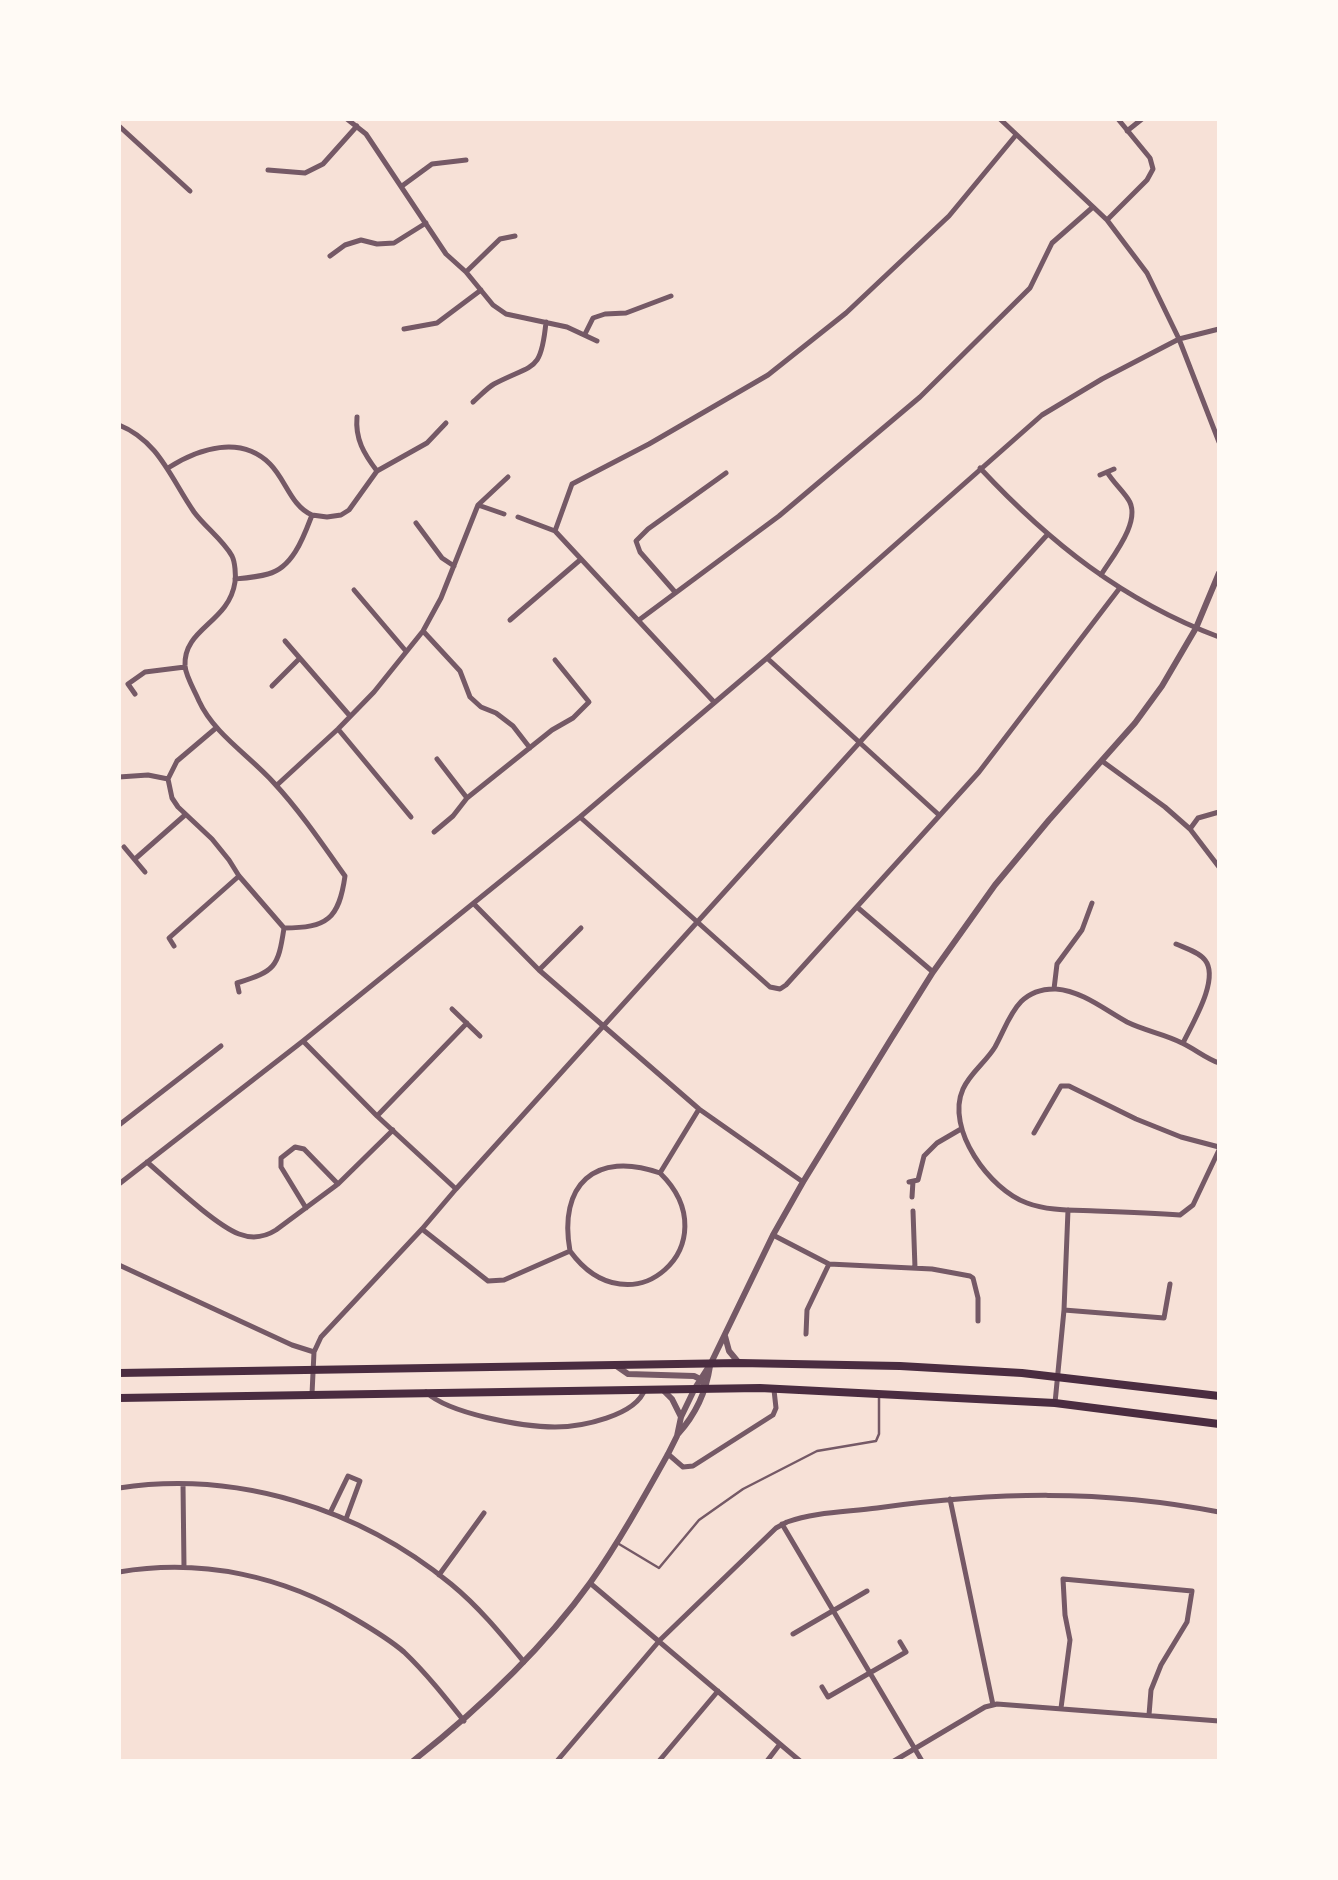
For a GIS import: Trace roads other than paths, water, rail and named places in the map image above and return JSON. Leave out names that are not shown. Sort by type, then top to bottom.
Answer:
[{"type":"highway","points":[[119,1373],[738,1363],[960,1368],[1219,1396]]},
{"type":"highway","points":[[119,1398],[707,1388],[879,1393],[1055,1403],[1219,1424]]},
{"type":"street","points":[[347,119],[366,134],[446,254],[466,272],[493,305],[506,314],[525,320],[546,322],[585,334],[597,341]]},
{"type":"street","points":[[1000,119],[1107,220],[1147,272],[1179,339],[1219,442]]},
{"type":"street","points":[[1107,220],[1147,180],[1153,169],[1150,158],[1118,119]]},
{"type":"street","points":[[1127,131],[1142,119]]},
{"type":"street","points":[[119,126],[190,191]]},
{"type":"street","points":[[268,170],[305,173],[323,164],[357,126]]},
{"type":"street","points":[[555,531],[572,484],[649,444],[768,375],[846,313],[948,216],[1016,135]]},
{"type":"street","points":[[402,186],[432,164],[466,160]]},
{"type":"street","points":[[639,620],[779,516],[920,397],[1030,288],[1052,243],[1093,207]]},
{"type":"street","points":[[330,256],[345,245],[361,240],[377,244],[394,243],[426,223]]},
{"type":"street","points":[[466,272],[500,239],[515,236]]},
{"type":"street","points":[[404,329],[437,323],[481,290]]},
{"type":"street","points":[[585,334],[593,318],[605,314],[626,313],[671,296]]},
{"type":"street","points":[[473,402],[493,384],[530,368],[539,358],[544,345],[546,322]]},
{"type":"street","points":[[119,1184],[303,1041],[580,817],[767,658],[1042,415],[1102,379],[1179,339],[1219,329]]},
{"type":"street","points":[[357,417],[356,430],[363,453],[377,471]]},
{"type":"street","points":[[169,468],[190,454],[220,447],[246,448],[270,464],[302,511],[327,517],[341,516],[349,510],[377,471],[427,443],[446,423]]},
{"type":"street","points":[[119,425],[152,445],[169,468],[194,513],[233,557],[235,579],[231,600],[220,615],[199,631],[189,647],[185,667],[201,704],[216,728],[277,785],[345,876],[341,902],[333,915],[310,928],[284,928],[239,876],[212,839],[185,815],[172,798],[168,779],[177,761],[216,728]]},
{"type":"street","points":[[980,468],[1047,535],[1119,589],[1219,637]]},
{"type":"street","points":[[1100,475],[1114,469]]},
{"type":"street","points":[[675,592],[640,552],[636,541],[648,529],[726,472]]},
{"type":"street","points":[[1101,575],[1125,536],[1132,519],[1132,507],[1128,498],[1107,472]]},
{"type":"street","points":[[277,785],[338,729],[373,692],[423,631],[441,598],[478,505],[508,477]]},
{"type":"street","points":[[478,505],[504,514]]},
{"type":"street","points":[[235,579],[271,574],[289,560],[303,541],[312,514]]},
{"type":"street","points":[[518,517],[555,531],[714,702]]},
{"type":"street","points":[[416,523],[442,558],[454,566]]},
{"type":"street","points":[[312,1394],[314,1352],[321,1337],[422,1229],[1047,535]]},
{"type":"street","points":[[510,620],[580,560]]},
{"type":"street","points":[[677,1436],[681,1417],[711,1363],[773,1235],[933,972],[995,885],[1135,723],[1162,686],[1196,628],[1219,573]]},
{"type":"street","points":[[580,817],[770,987],[780,989],[979,772],[1119,589]]},
{"type":"street","points":[[354,590],[405,650]]},
{"type":"street","points":[[423,631],[460,671],[470,697],[481,707],[496,713],[513,726],[530,748]]},
{"type":"street","points":[[285,642],[350,716]]},
{"type":"street","points":[[767,658],[858,744],[939,815]]},
{"type":"street","points":[[272,686],[299,659]]},
{"type":"street","points":[[434,832],[453,817],[467,798],[573,718],[589,702],[555,660]]},
{"type":"street","points":[[135,694],[128,684],[145,672],[185,667]]},
{"type":"street","points":[[338,729],[411,817]]},
{"type":"street","points":[[437,759],[467,798]]},
{"type":"street","points":[[1102,761],[1165,807],[1190,829],[1219,867]]},
{"type":"street","points":[[119,777],[148,775],[168,779]]},
{"type":"street","points":[[1190,829],[1198,818],[1219,812]]},
{"type":"street","points":[[135,859],[185,815]]},
{"type":"street","points":[[124,847],[145,872]]},
{"type":"street","points":[[174,946],[169,938],[239,876]]},
{"type":"street","points":[[1054,989],[1057,964],[1082,930],[1092,903]]},
{"type":"street","points":[[474,904],[539,970],[699,1110],[803,1182]]},
{"type":"street","points":[[857,907],[933,972]]},
{"type":"street","points":[[239,992],[237,983],[262,975],[279,958],[284,928]]},
{"type":"street","points":[[539,970],[581,928]]},
{"type":"street","points":[[1176,944],[1202,957],[1207,962],[1210,974],[1209,984],[1183,1043]]},
{"type":"street","points":[[1034,1133],[1062,1086],[1069,1086],[1136,1119],[1219,1149],[1194,1205],[1180,1215],[1068,1210],[1028,1204],[993,1182],[974,1156],[961,1129],[958,1114],[964,1086],[989,1056],[1011,1012],[1034,994],[1054,989],[1084,997],[1131,1024],[1183,1043],[1207,1059],[1219,1063]]},
{"type":"street","points":[[452,1009],[480,1036]]},
{"type":"street","points":[[377,1116],[467,1023]]},
{"type":"street","points":[[303,1041],[377,1116],[456,1189]]},
{"type":"street","points":[[119,1125],[221,1046]]},
{"type":"street","points":[[660,1173],[699,1110]]},
{"type":"street","points":[[912,1197],[911,1182],[918,1180],[923,1156],[937,1143],[961,1129]]},
{"type":"street","points":[[148,1162],[220,1223],[247,1237],[267,1235],[338,1184],[393,1130]]},
{"type":"street","points":[[306,1208],[281,1167],[281,1158],[284,1155],[295,1147],[304,1149],[338,1184]]},
{"type":"street","points":[[615,1165],[629,1165],[660,1173],[670,1184],[677,1196],[686,1225],[683,1245],[676,1259],[662,1274],[642,1284],[619,1285],[596,1277],[580,1265],[570,1251],[566,1231],[571,1200],[586,1178],[598,1170],[615,1165]]},
{"type":"street","points":[[1055,1403],[1064,1310],[1068,1210]]},
{"type":"street","points":[[913,1211],[915,1268]]},
{"type":"street","points":[[422,1229],[488,1281],[504,1280],[570,1251]]},
{"type":"street","points":[[773,1235],[829,1264],[948,1271],[973,1278],[978,1298],[978,1321]]},
{"type":"street","points":[[806,1334],[807,1310],[829,1264]]},
{"type":"street","points":[[119,1265],[292,1345],[314,1352]]},
{"type":"street","points":[[1064,1310],[1164,1318],[1170,1284]]},
{"type":"street","points":[[725,1334],[727,1347],[738,1363]]},
{"type":"street","points":[[413,1761],[464,1721],[524,1662],[590,1583],[677,1436],[690,1421],[707,1388],[711,1363]]},
{"type":"street","points":[[614,1364],[628,1374],[690,1375],[700,1379],[707,1388]]},
{"type":"street","points":[[426,1392],[443,1405],[456,1409],[556,1427],[589,1423],[627,1409],[639,1401],[645,1389]]},
{"type":"street","points":[[660,1389],[673,1399],[681,1417]]},
{"type":"street","points":[[668,1454],[684,1467],[693,1466],[773,1415],[776,1409],[774,1390]]},
{"type":"street","points":[[330,1513],[348,1476],[360,1481],[346,1519]]},
{"type":"street","points":[[183,1484],[184,1567]]},
{"type":"street","points":[[119,1488],[183,1484],[253,1491],[346,1519],[394,1544],[439,1575],[492,1623],[524,1662]]},
{"type":"street","points":[[556,1761],[660,1640],[779,1526],[802,1518],[1007,1494],[1089,1495],[1219,1512]]},
{"type":"street","points":[[950,1499],[993,1705]]},
{"type":"street","points":[[439,1575],[484,1513]]},
{"type":"street","points":[[779,1526],[922,1761]]},
{"type":"street","points":[[119,1572],[184,1567],[220,1570],[284,1584],[330,1604],[387,1639],[430,1679],[464,1721]]},
{"type":"street","points":[[1061,1708],[1070,1640],[1065,1615],[1063,1579],[1192,1591],[1187,1622],[1161,1665],[1151,1690],[1149,1715]]},
{"type":"street","points":[[590,1583],[800,1761]]},
{"type":"street","points":[[793,1634],[867,1591]]},
{"type":"street","points":[[822,1687],[828,1697],[870,1673],[906,1652],[900,1642]]},
{"type":"street","points":[[659,1761],[718,1691]]},
{"type":"street","points":[[894,1761],[993,1705],[1219,1721]]},
{"type":"street","points":[[767,1761],[780,1744]]},
{"type":"lane","points":[[616,1542],[659,1568],[699,1520],[743,1489],[817,1451],[876,1441],[880,1434],[879,1393]]}]
